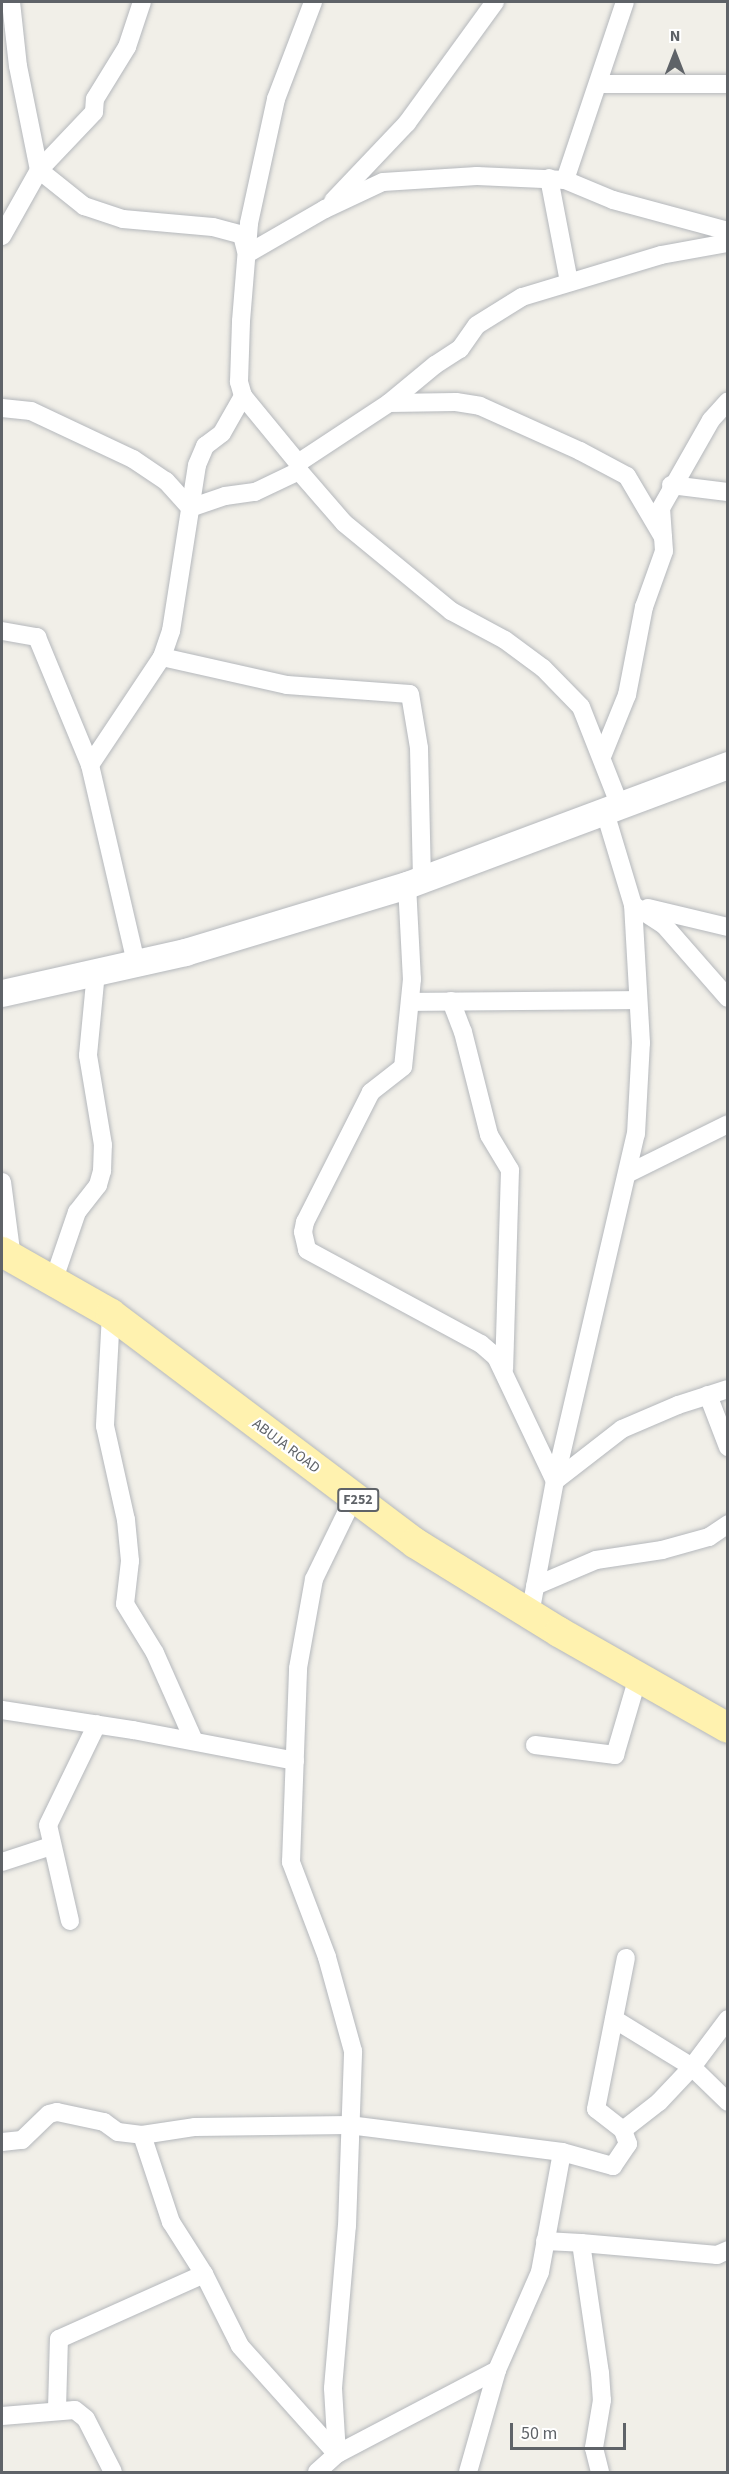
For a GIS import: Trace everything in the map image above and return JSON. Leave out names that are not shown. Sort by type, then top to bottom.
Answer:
[{"type":"main road","name":"ABUJA ROAD","points":[[7,1255],[54,1279],[111,1314],[416,1543],[532,1600],[638,1677],[724,1723]]},
{"type":"street","points":[[11,2],[18,66],[39,170],[84,206],[123,219],[213,227],[242,235],[247,253]]},
{"type":"street","points":[[2,236],[39,170],[94,112],[95,99],[126,47],[142,2]]},
{"type":"street","points":[[90,765],[162,657],[171,631],[197,465],[205,446],[222,433],[243,396],[240,352],[247,253],[276,99],[313,2]]},
{"type":"street","points":[[325,209],[407,123],[495,2]]},
{"type":"street","points":[[569,282],[557,179],[599,84],[625,2]]},
{"type":"street","points":[[599,84],[728,84]]},
{"type":"street","points":[[247,253],[325,209],[383,182],[477,176],[557,179],[613,200],[728,231]]},
{"type":"street","points":[[190,508],[225,496],[255,492],[298,467],[389,403],[435,365],[460,349],[477,325],[522,297],[661,255],[728,243]]},
{"type":"street","points":[[243,396],[344,523],[451,611],[505,640],[543,668],[581,707],[603,754],[612,809],[633,905],[641,1043],[636,1134],[629,1173],[555,1481],[532,1600]]},
{"type":"street","points":[[603,754],[627,695],[644,607],[664,551],[661,508],[711,420],[728,401]]},
{"type":"street","points":[[389,403],[456,402],[480,406],[580,451],[627,476],[663,537]]},
{"type":"street","points":[[2,408],[31,411],[133,459],[166,481],[190,508]]},
{"type":"street","points":[[672,485],[728,492]]},
{"type":"street","points":[[2,631],[37,637],[90,765],[136,963]]},
{"type":"street","points":[[162,657],[287,685],[410,694],[418,748],[410,1002],[404,1067],[371,1092],[305,1222],[304,1240],[308,1250],[481,1344],[504,1369],[555,1481]]},
{"type":"street","points":[[2,993],[185,952],[414,880],[728,765]]},
{"type":"street","points":[[633,905],[728,927]]},
{"type":"street","points":[[633,905],[664,925],[728,998]]},
{"type":"street","points":[[54,1279],[77,1212],[98,1185],[102,1171],[103,1144],[88,1055],[96,972]]},
{"type":"street","points":[[410,1002],[637,1000]]},
{"type":"street","points":[[451,1001],[463,1032],[489,1135],[510,1170],[504,1369]]},
{"type":"street","points":[[629,1173],[728,1124]]},
{"type":"street","points":[[2,1182],[7,1255]]},
{"type":"street","points":[[111,1314],[105,1426],[126,1520],[130,1561],[126,1604],[155,1653],[194,1741]]},
{"type":"street","points":[[555,1481],[622,1429],[728,1389]]},
{"type":"street","points":[[708,1395],[728,1447]]},
{"type":"street","points":[[337,2454],[333,2388],[347,2226],[351,2040],[327,1957],[291,1862],[298,1668],[314,1579],[354,1497]]},
{"type":"street","points":[[532,1600],[596,1560],[662,1550],[709,1537],[728,1524]]},
{"type":"street","points":[[535,1745],[615,1755],[638,1677]]},
{"type":"street","points":[[2,1710],[97,1724],[295,1761]]},
{"type":"street","points":[[70,1921],[48,1825],[97,1724]]},
{"type":"street","points":[[2,1862],[51,1846]]},
{"type":"street","points":[[2,2142],[22,2139],[49,2114],[57,2112],[104,2122],[118,2132],[142,2135],[195,2127],[349,2125],[562,2152],[613,2166],[628,2144],[623,2130],[596,2109],[626,1958]]},
{"type":"street","points":[[614,2019],[692,2067],[728,2102]]},
{"type":"street","points":[[623,2130],[660,2102],[692,2067],[728,2019]]},
{"type":"street","points":[[142,2135],[171,2223],[204,2274],[240,2346],[337,2454]]},
{"type":"street","points":[[468,2472],[497,2370],[540,2272],[562,2152]]},
{"type":"street","points":[[545,2241],[717,2255],[728,2250]]},
{"type":"street","points":[[581,2243],[600,2373],[602,2400],[594,2448],[600,2472]]},
{"type":"street","points":[[57,2409],[59,2339],[204,2274]]},
{"type":"street","points":[[318,2472],[337,2454],[497,2370]]},
{"type":"street","points":[[2,2416],[57,2409],[75,2410],[86,2419],[113,2472]]}]
